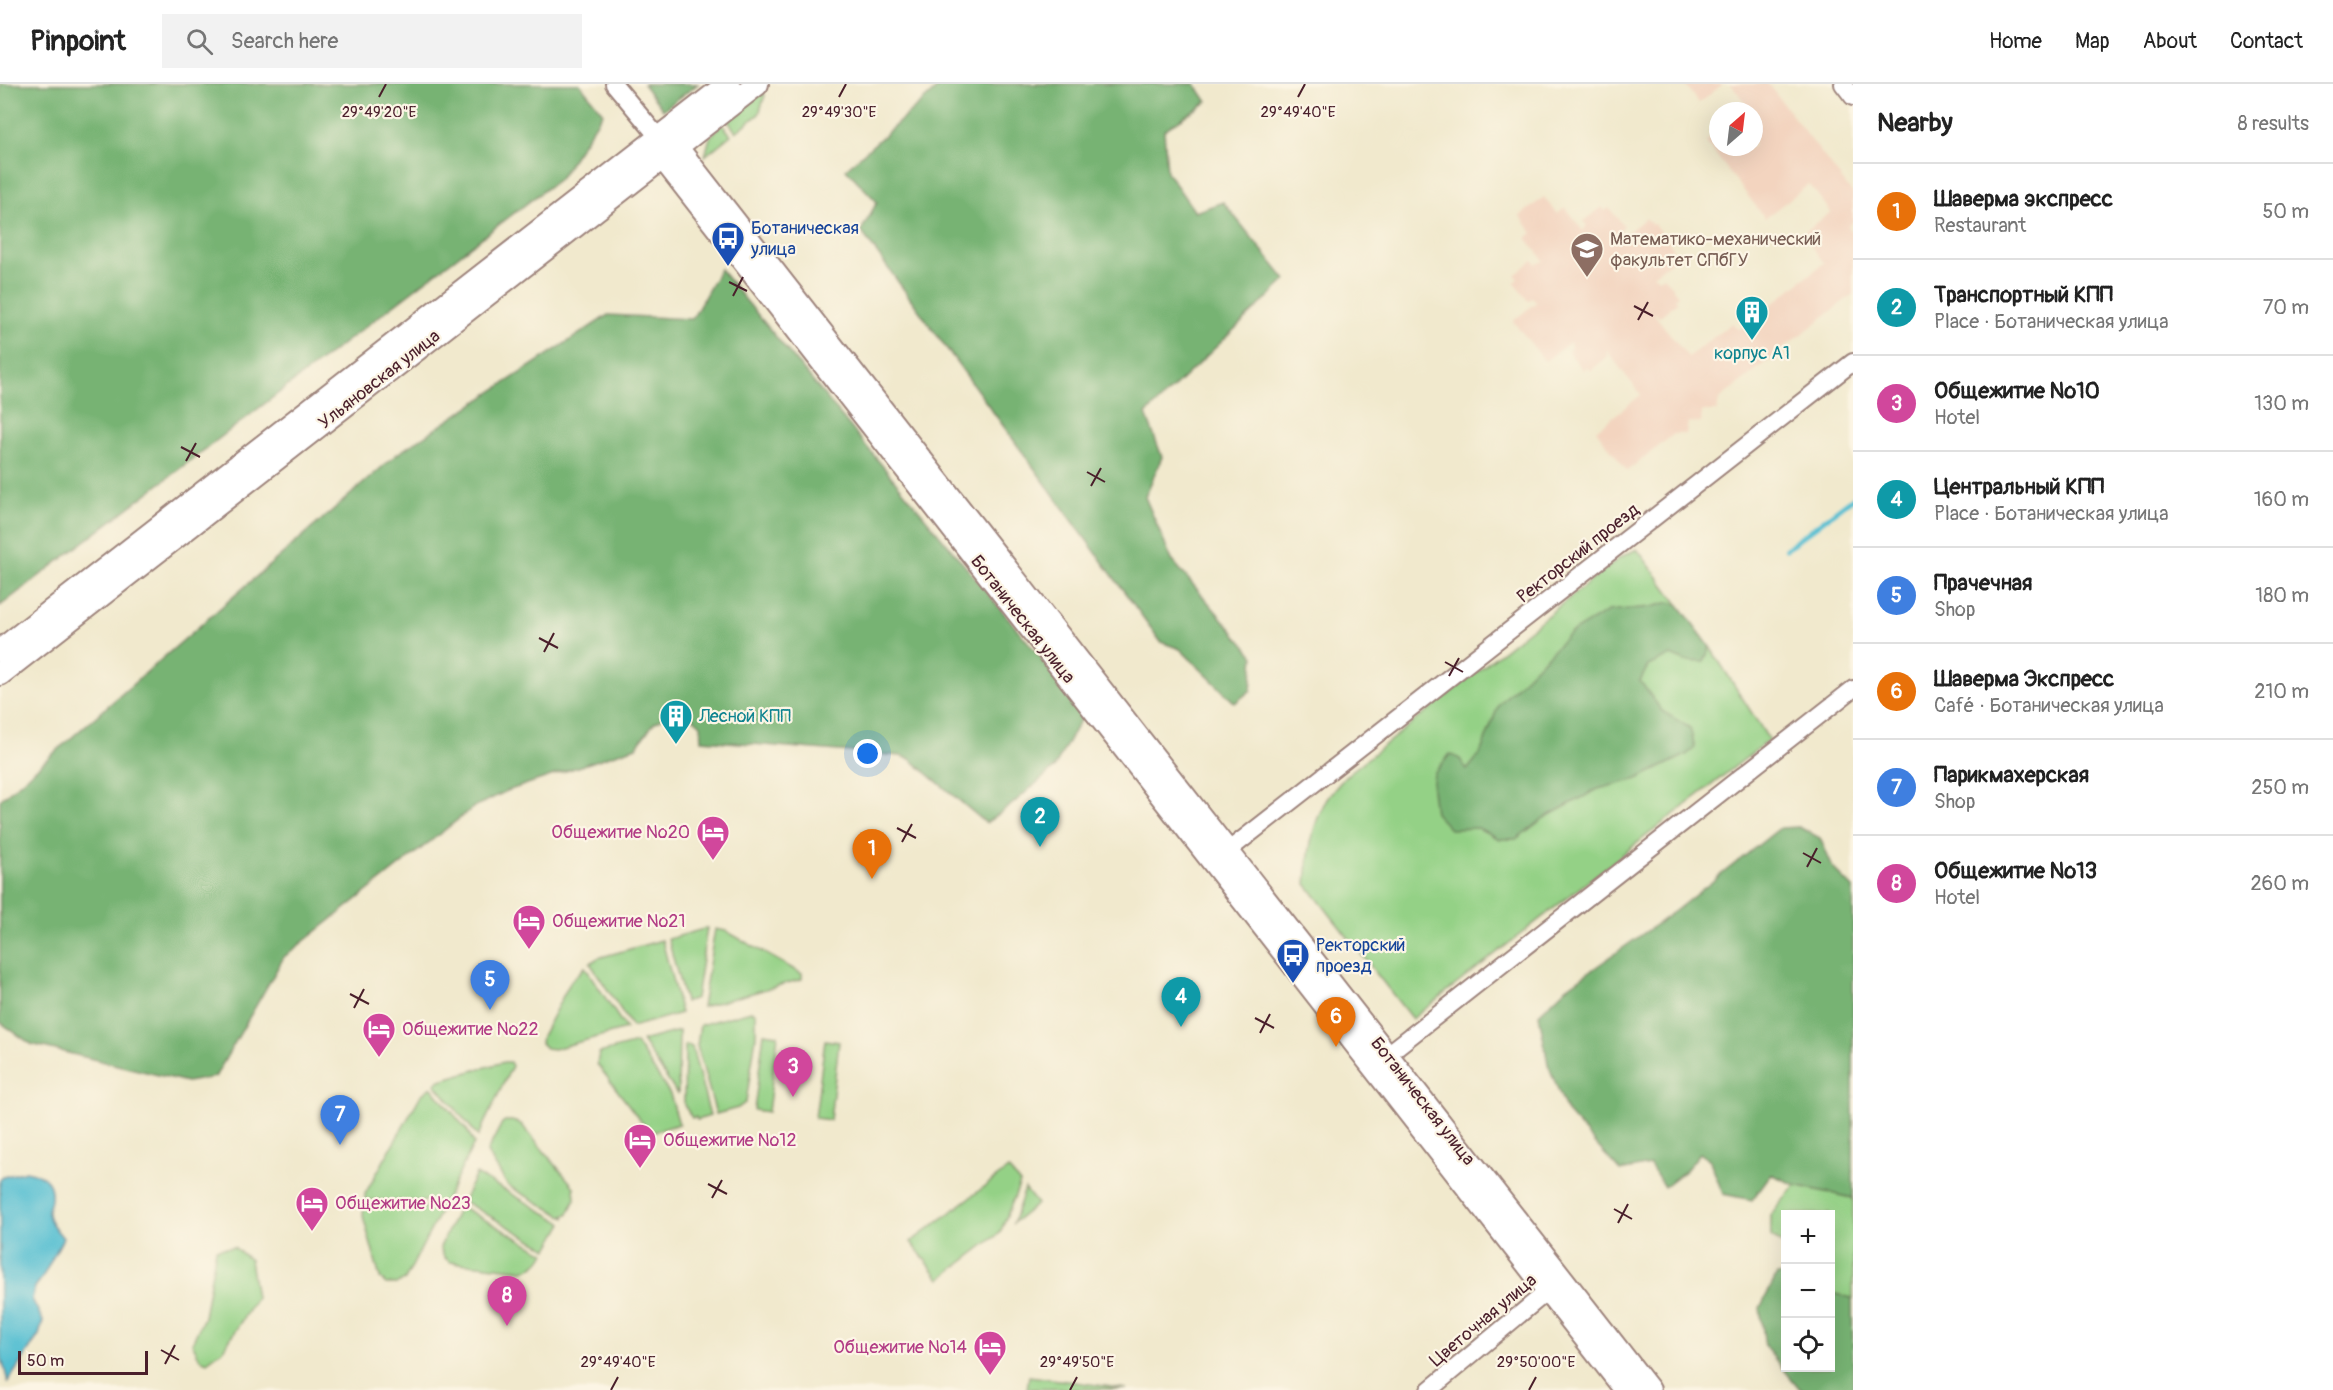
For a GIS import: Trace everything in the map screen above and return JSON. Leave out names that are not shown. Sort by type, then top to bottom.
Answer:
[{"type":"street","points":[[614,84],[666,148]]},
{"type":"street","name":"Ульяновская улица","points":[[0,674],[666,148],[728,84]]},
{"type":"street","name":"Ульяновская улица","points":[[0,651],[666,148],[757,84]]},
{"type":"street","points":[[1842,84],[1853,98]]},
{"type":"street","name":"Ботаническая улица","points":[[666,148],[1556,1285],[1649,1390]]},
{"type":"street","name":"Ректорский проезд","points":[[1221,857],[1853,362]]},
{"type":"street","points":[[1380,1060],[1853,689]]},
{"type":"street","name":"Ботаническая улица","points":[[1556,1285],[1626,1390]]},
{"type":"street","name":"Цветочная улица","points":[[1429,1390],[1556,1285]]},
{"type":"shaded area","points":[[1684,84],[1723,84],[1699,103]]},
{"type":"shaded area","name":"Математико-механический факультет СПбГУ","points":[[1731,84],[1768,84],[1853,194],[1853,222],[1848,226],[1853,233],[1853,294],[1719,399],[1717,411],[1702,411],[1701,423],[1688,422],[1686,434],[1674,434],[1627,471],[1596,430],[1641,395],[1607,351],[1608,356],[1590,371],[1587,367],[1583,370],[1568,351],[1571,348],[1570,342],[1545,361],[1513,321],[1538,301],[1532,298],[1528,301],[1514,282],[1518,279],[1515,275],[1533,260],[1536,264],[1544,261],[1526,238],[1533,233],[1520,216],[1544,197],[1557,214],[1565,208],[1583,231],[1587,225],[1584,221],[1602,207],[1605,211],[1609,208],[1624,226],[1620,229],[1623,236],[1646,218],[1652,225],[1654,224],[1673,248],[1671,250],[1677,257],[1653,275],[1659,279],[1663,276],[1678,295],[1674,298],[1677,302],[1659,317],[1656,313],[1654,314],[1688,357],[1732,323],[1739,330],[1824,263],[1802,234],[1831,212],[1809,184],[1765,218],[1717,156],[1763,156],[1763,102],[1744,102]]},
{"type":"green space","points":[[0,84],[580,84],[603,113],[560,178],[0,606]]},
{"type":"green space","points":[[643,84],[698,84],[663,110]]},
{"type":"green space","points":[[942,84],[1195,84],[1207,102],[1164,130],[1167,172],[1195,212],[1223,202],[1286,280],[1146,414],[1162,457],[1145,497],[1172,560],[1254,656],[1251,690],[1235,703],[1180,649],[1161,642],[861,231],[877,202],[846,169]]},
{"type":"green space","points":[[762,92],[765,95],[759,114],[736,132],[727,120]]},
{"type":"green space","points":[[722,124],[731,135],[705,156],[710,137]]},
{"type":"green space","points":[[720,269],[1085,711],[1054,768],[1010,806],[986,823],[910,759],[901,756],[702,740],[701,725],[692,717],[671,712],[653,724],[636,747],[507,791],[474,807],[284,957],[215,1077],[187,1082],[31,1044],[0,1022],[0,800],[397,454],[608,315],[692,319]]},
{"type":"green space","points":[[1637,549],[1710,647],[1769,740],[1412,1019],[1306,884],[1311,843],[1324,804],[1348,774],[1621,557]]},
{"type":"green space","points":[[1669,602],[1679,605],[1710,647],[1704,662],[1685,661],[1671,655],[1648,666],[1640,681],[1662,711],[1690,728],[1695,748],[1686,755],[1637,779],[1598,789],[1544,818],[1516,839],[1499,839],[1478,828],[1450,829],[1435,813],[1432,789],[1434,774],[1450,754],[1460,759],[1467,770],[1480,754],[1499,704],[1569,634],[1608,611],[1652,607]]},
{"type":"green space","points":[[1799,827],[1820,838],[1833,868],[1853,888],[1853,1198],[1795,1185],[1771,1174],[1752,1200],[1723,1194],[1710,1161],[1700,1153],[1686,1170],[1664,1187],[1650,1165],[1620,1171],[1567,1112],[1548,1064],[1539,1014],[1565,989],[1675,911],[1780,828]]},
{"type":"green space","points":[[707,928],[696,998],[685,1002],[668,939]]},
{"type":"green space","points":[[715,929],[726,931],[802,974],[802,979],[702,1007]]},
{"type":"green space","points":[[662,940],[681,1013],[632,1027],[590,963],[598,958]]},
{"type":"green space","points":[[585,967],[626,1029],[554,1049],[546,1048],[541,1043],[542,1036],[571,981]]},
{"type":"green space","points":[[751,1011],[756,1013],[756,1036],[746,1102],[738,1108],[716,1114],[697,1046],[700,1025]]},
{"type":"green space","points":[[679,1031],[678,1093],[677,1094],[642,1041]]},
{"type":"green space","points":[[764,1033],[778,1035],[768,1112],[754,1110]]},
{"type":"green space","points":[[825,1040],[839,1042],[830,1120],[815,1118]]},
{"type":"green space","points":[[636,1043],[670,1094],[679,1124],[653,1132],[647,1129],[597,1064],[599,1053]]},
{"type":"green space","points":[[685,1046],[692,1047],[710,1116],[697,1120],[696,1117],[692,1118],[684,1105]]},
{"type":"green space","points":[[510,1062],[512,1066],[478,1136],[435,1084],[440,1080]]},
{"type":"green space","points":[[431,1087],[467,1130],[474,1143],[445,1202],[365,1200],[365,1194],[421,1095]]},
{"type":"green space","points":[[505,1121],[521,1124],[574,1187],[575,1199],[568,1214],[564,1216],[566,1218],[508,1186],[487,1152]]},
{"type":"green space","points":[[1008,1169],[1020,1183],[1000,1233],[940,1279],[911,1242]]},
{"type":"green space","points":[[476,1174],[563,1223],[548,1249],[463,1201]]},
{"type":"green space","points":[[1795,1185],[1853,1198],[1853,1299],[1835,1294],[1835,1210],[1781,1210],[1781,1243],[1771,1236],[1771,1215]]},
{"type":"green space","points":[[1025,1189],[1037,1204],[1013,1223]]},
{"type":"green space","points":[[364,1205],[442,1208],[405,1280],[396,1284],[386,1284],[380,1278],[363,1216]]},
{"type":"green space","points":[[460,1206],[545,1253],[543,1257],[533,1266],[523,1270],[450,1262],[444,1257],[440,1247]]},
{"type":"green space","points":[[234,1247],[250,1260],[256,1298],[223,1350],[207,1362],[200,1359],[192,1343],[204,1317],[216,1249]]},
{"type":"green space","points":[[1781,1274],[1781,1366],[1765,1347],[1760,1308],[1777,1275]]},
{"type":"green space","points":[[1835,1294],[1852,1298],[1853,1390],[1801,1390],[1786,1372],[1835,1372]]},
{"type":"green space","points":[[1029,1376],[1127,1389],[1027,1389]]},
{"type":"water","points":[[26,1171],[41,1176],[48,1183],[51,1201],[48,1216],[63,1238],[35,1287],[32,1299],[43,1321],[39,1335],[8,1382],[0,1352],[0,1180],[3,1177]]},
{"type":"waterway","points":[[1786,549],[1853,498]]},
{"type":"place","name":"Ботаническая улица","points":[[728,267]]},
{"type":"place","name":"Математико-механический факультет СПбГУ","points":[[1587,278]]},
{"type":"place","name":"корпус А1","points":[[1752,341]]},
{"type":"place","name":"Лесной КПП","points":[[676,745]]},
{"type":"place","name":"Транспортный КПП","points":[[1040,847]]},
{"type":"place","name":"Общежитие №20","points":[[713,861]]},
{"type":"place","name":"Шаверма экспресс","points":[[872,879]]},
{"type":"place","name":"Общежитие №21","points":[[529,950]]},
{"type":"place","name":"Ректорский проезд","points":[[1293,984]]},
{"type":"place","name":"Прачечная","points":[[490,1010]]},
{"type":"place","name":"Центральный КПП","points":[[1181,1027]]},
{"type":"place","name":"Шаверма Экспресс","points":[[1336,1047]]},
{"type":"place","name":"Общежитие №22","points":[[379,1058]]},
{"type":"place","name":"Общежитие №10","points":[[793,1097]]},
{"type":"place","name":"Парикмахерская","points":[[340,1145]]},
{"type":"place","name":"Общежитие №12","points":[[640,1169]]},
{"type":"place","name":"Общежитие №23","points":[[312,1232]]},
{"type":"place","name":"Общежитие №13","points":[[507,1326]]},
{"type":"place","name":"Общежитие №14","points":[[990,1376]]}]
